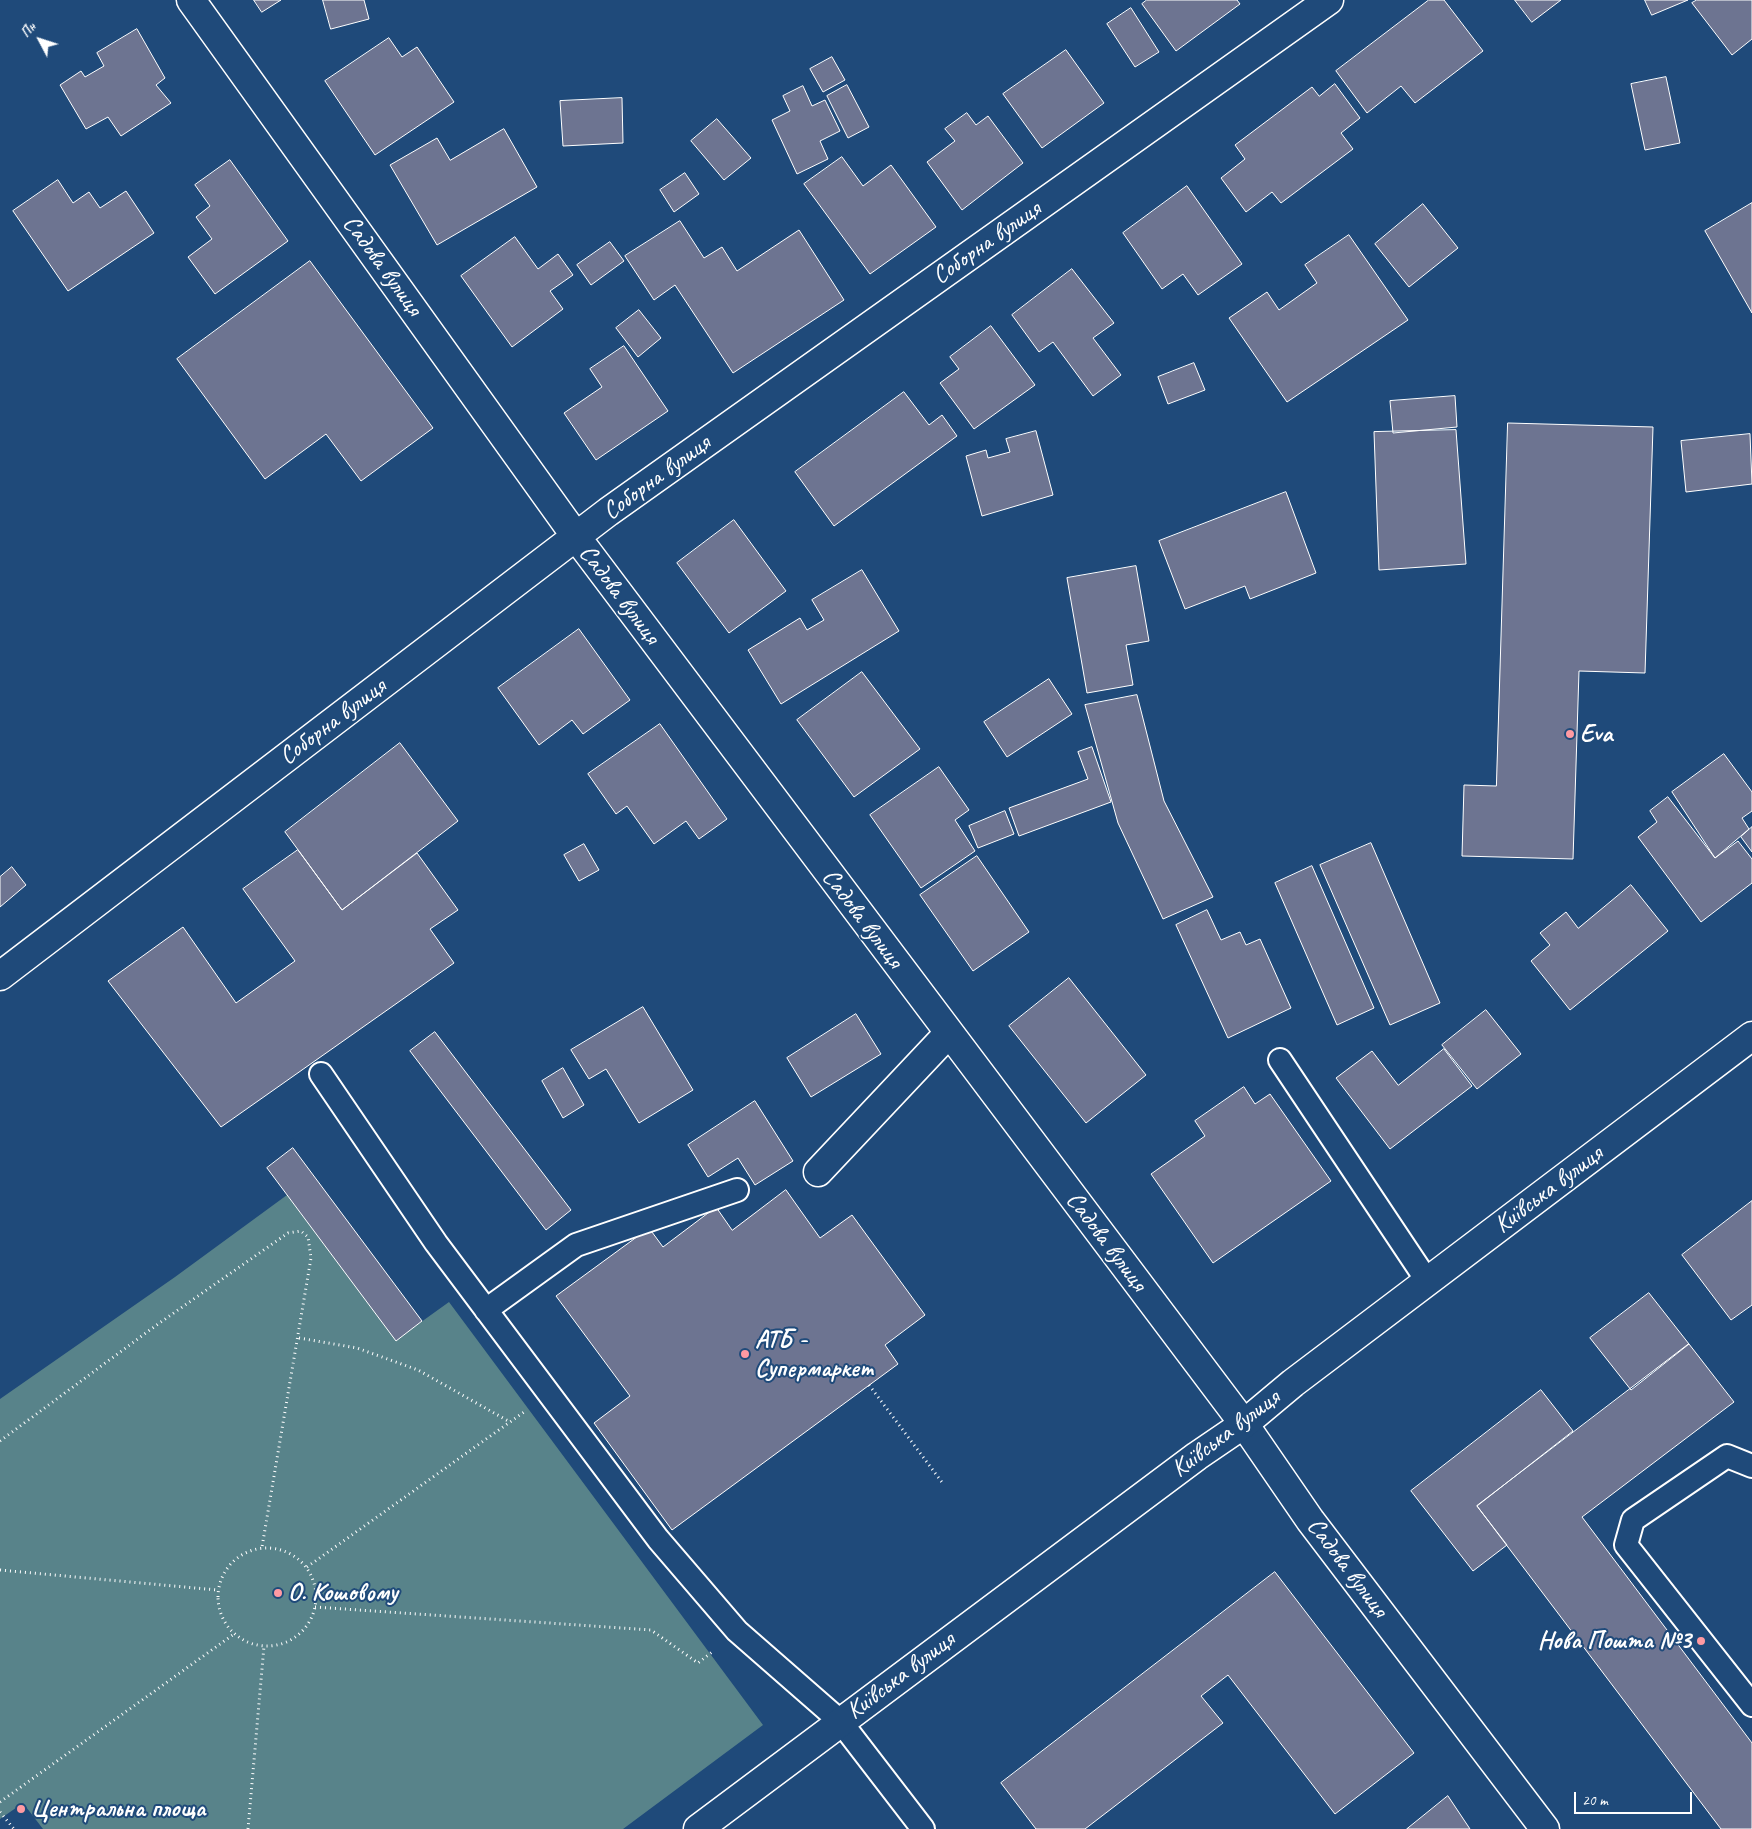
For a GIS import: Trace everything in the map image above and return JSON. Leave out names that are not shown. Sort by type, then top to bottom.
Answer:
[{"type":"street","name":"Садова вулиця","points":[[191,0],[577,538],[948,1034],[1244,1424],[1310,1520],[1544,1829]]},
{"type":"street","name":"Соборна вулиця","points":[[0,976],[577,538],[608,512],[1329,0]]},
{"type":"street","points":[[818,1172],[948,1034]]},
{"type":"street","name":"Київська вулиця","points":[[698,1829],[1197,1456],[1244,1424],[1293,1383],[1752,1036]]},
{"type":"lane","points":[[1280,1060],[1428,1282]]},
{"type":"lane","points":[[320,1074],[436,1243],[658,1538],[737,1631],[840,1721],[923,1829]]},
{"type":"lane","points":[[486,1310],[576,1245],[737,1190]]},
{"type":"lane","points":[[1752,1466],[1727,1456],[1633,1520],[1626,1545],[1752,1705]]},
{"type":"path","points":[[0,1441],[174,1312],[288,1233],[301,1231],[308,1237],[311,1258],[299,1338],[262,1547]]},
{"type":"path","points":[[299,1338],[357,1348],[418,1370],[510,1422]]},
{"type":"path","points":[[869,1385],[944,1485]]},
{"type":"path","points":[[307,1567],[548,1393]]},
{"type":"path","points":[[262,1547],[288,1551],[307,1567],[316,1588],[315,1607],[304,1629],[287,1642],[264,1646],[234,1634],[220,1614],[217,1590],[222,1574],[242,1553],[262,1547]]},
{"type":"path","points":[[0,1570],[217,1590]]},
{"type":"path","points":[[315,1607],[651,1630],[698,1663]]},
{"type":"path","points":[[0,1802],[234,1634]]},
{"type":"path","points":[[248,1829],[264,1646]]},
{"type":"path","points":[[0,1812],[14,1829]]},
{"type":"green space","points":[[287,1195],[396,1340],[449,1302],[763,1725],[623,1829],[43,1829],[23,1803],[0,1819],[0,1399],[175,1277]]},
{"type":"building","points":[[254,0],[281,0],[262,12]]},
{"type":"building","points":[[323,0],[364,0],[369,19],[331,29]]},
{"type":"building","points":[[1147,0],[1237,0],[1240,4],[1176,51],[1142,4]]},
{"type":"building","points":[[1429,0],[1444,0],[1483,51],[1415,103],[1401,86],[1367,113],[1336,71]]},
{"type":"building","points":[[1515,0],[1561,0],[1532,22]]},
{"type":"building","points":[[1645,0],[1688,0],[1652,15]]},
{"type":"building","points":[[1697,0],[1752,0],[1752,39],[1732,55],[1692,3]]},
{"type":"building","points":[[1131,8],[1159,52],[1135,67],[1107,24]]},
{"type":"building","points":[[137,29],[165,78],[156,85],[171,103],[121,136],[108,117],[86,129],[60,85],[81,71],[85,77],[104,66],[97,53]]},
{"type":"building","points":[[389,38],[402,57],[417,47],[454,102],[375,155],[325,81]]},
{"type":"building","points":[[1066,50],[1104,103],[1042,148],[1003,94]]},
{"type":"building","points":[[832,57],[845,80],[823,92],[810,69]]},
{"type":"building","points":[[1666,77],[1680,143],[1645,150],[1631,84]]},
{"type":"building","points":[[1335,84],[1360,118],[1341,133],[1353,149],[1281,203],[1272,192],[1246,212],[1221,178],[1245,159],[1235,145],[1312,87],[1319,96]]},
{"type":"building","points":[[847,85],[869,127],[848,138],[827,96]]},
{"type":"building","points":[[803,86],[812,106],[825,100],[840,131],[820,141],[828,159],[797,174],[772,120],[790,111],[783,96]]},
{"type":"building","points":[[622,98],[623,143],[563,146],[560,101]]},
{"type":"building","points":[[967,113],[976,125],[988,116],[1023,163],[962,210],[927,162],[955,141],[945,129]]},
{"type":"building","points":[[717,119],[751,158],[724,180],[691,141]]},
{"type":"building","points":[[504,129],[537,187],[437,245],[390,165],[437,138],[450,160]]},
{"type":"building","points":[[842,157],[863,186],[891,165],[936,227],[870,274],[804,184]]},
{"type":"building","points":[[230,160],[288,241],[215,294],[188,257],[212,239],[196,217],[210,206],[195,185]]},
{"type":"building","points":[[685,173],[699,194],[674,212],[660,190]]},
{"type":"building","points":[[58,180],[73,203],[89,192],[100,208],[126,191],[154,233],[68,291],[13,211]]},
{"type":"building","points":[[1187,186],[1242,264],[1198,295],[1183,274],[1162,289],[1123,233]]},
{"type":"building","points":[[1752,203],[1752,313],[1705,231]]},
{"type":"building","points":[[1423,204],[1458,248],[1409,287],[1375,244]]},
{"type":"building","points":[[680,221],[704,258],[722,247],[737,271],[799,230],[844,300],[733,373],[675,285],[654,300],[625,256]]},
{"type":"building","points":[[1349,235],[1408,320],[1287,402],[1229,318],[1267,292],[1279,310],[1317,283],[1305,265]]},
{"type":"building","points":[[515,237],[538,269],[558,254],[573,275],[550,291],[563,309],[512,347],[461,276]]},
{"type":"building","points":[[610,242],[624,261],[591,285],[577,265]]},
{"type":"building","points":[[310,261],[433,428],[361,481],[326,434],[265,479],[177,359]]},
{"type":"building","points":[[1072,269],[1114,323],[1093,338],[1121,375],[1093,396],[1053,342],[1039,352],[1012,315]]},
{"type":"building","points":[[639,310],[661,338],[638,357],[616,328]]},
{"type":"building","points":[[991,326],[1035,385],[974,429],[940,383],[959,369],[950,357]]},
{"type":"building","points":[[624,346],[668,411],[596,460],[564,413],[602,387],[590,369]]},
{"type":"building","points":[[1194,363],[1205,390],[1168,404],[1158,377]]},
{"type":"building","points":[[904,392],[929,425],[942,415],[957,436],[834,526],[795,472]]},
{"type":"building","points":[[1455,396],[1457,427],[1393,433],[1390,401]]},
{"type":"building","points":[[1508,423],[1653,427],[1645,673],[1579,671],[1573,859],[1462,856],[1464,785],[1496,786]]},
{"type":"building","points":[[1456,430],[1466,564],[1379,570],[1374,432]]},
{"type":"building","points":[[1036,431],[1053,495],[982,516],[966,456],[986,450],[988,458],[1010,452],[1006,439]]},
{"type":"building","points":[[1750,434],[1752,484],[1686,492],[1681,441]]},
{"type":"building","points":[[1286,492],[1316,573],[1250,599],[1245,586],[1185,609],[1159,541]]},
{"type":"building","points":[[734,520],[786,591],[729,633],[677,563]]},
{"type":"building","points":[[1136,566],[1149,641],[1126,645],[1133,685],[1087,693],[1067,578]]},
{"type":"building","points":[[862,570],[899,631],[781,704],[748,650],[800,618],[807,630],[824,620],[812,600]]},
{"type":"building","points":[[579,629],[630,700],[583,734],[572,720],[539,745],[498,688]]},
{"type":"building","points":[[862,672],[920,749],[854,797],[797,720]]},
{"type":"building","points":[[1049,679],[1072,714],[1007,757],[984,722]]},
{"type":"building","points":[[1137,695],[1164,801],[1213,897],[1163,919],[1118,823],[1085,705]]},
{"type":"building","points":[[660,724],[727,819],[699,839],[686,821],[654,844],[627,806],[616,814],[588,774]]},
{"type":"building","points":[[400,743],[458,821],[342,910],[285,832]]},
{"type":"building","points":[[1092,747],[1111,802],[1019,836],[1009,808],[1088,779],[1078,752]]},
{"type":"building","points":[[1724,754],[1752,792],[1752,811],[1742,818],[1749,829],[1715,858],[1672,792]]},
{"type":"building","points":[[939,767],[969,810],[955,820],[975,851],[921,888],[870,815]]},
{"type":"building","points":[[1668,797],[1715,858],[1738,841],[1752,859],[1752,883],[1701,922],[1638,837],[1657,822],[1650,811]]},
{"type":"building","points":[[1005,811],[1014,834],[978,848],[969,826]]},
{"type":"building","points":[[1752,827],[1752,852],[1741,837]]},
{"type":"building","points":[[1371,843],[1440,1003],[1390,1025],[1320,865]]},
{"type":"building","points":[[584,844],[599,870],[579,881],[564,855]]},
{"type":"building","points":[[298,850],[342,910],[417,853],[458,910],[430,929],[454,963],[221,1127],[108,981],[183,927],[236,1003],[295,961],[243,889]]},
{"type":"building","points":[[977,856],[1029,932],[973,971],[920,895]]},
{"type":"building","points":[[1312,866],[1374,1008],[1337,1025],[1275,883]]},
{"type":"building","points":[[12,867],[26,885],[0,907],[0,877]]},
{"type":"building","points":[[1631,885],[1668,931],[1570,1010],[1531,961],[1550,945],[1540,933],[1566,912],[1578,928]]},
{"type":"building","points":[[1207,910],[1221,940],[1240,932],[1246,945],[1260,939],[1291,1008],[1228,1038],[1176,925]]},
{"type":"building","points":[[1069,978],[1146,1075],[1086,1123],[1009,1026]]},
{"type":"building","points":[[643,1007],[693,1090],[639,1123],[606,1069],[589,1079],[571,1050]]},
{"type":"building","points":[[1486,1010],[1521,1054],[1477,1089],[1442,1045]]},
{"type":"building","points":[[856,1014],[881,1054],[811,1097],[787,1058]]},
{"type":"building","points":[[435,1032],[571,1210],[546,1230],[410,1051]]},
{"type":"building","points":[[1444,1049],[1472,1086],[1390,1149],[1336,1078],[1372,1051],[1398,1085]]},
{"type":"building","points":[[563,1068],[584,1105],[563,1118],[542,1081]]},
{"type":"building","points":[[1244,1087],[1255,1104],[1270,1094],[1331,1181],[1213,1263],[1151,1174],[1205,1136],[1195,1121]]},
{"type":"building","points":[[755,1101],[793,1161],[755,1185],[738,1158],[708,1177],[688,1145]]},
{"type":"building","points":[[293,1148],[422,1321],[396,1341],[267,1168]]},
{"type":"building","name":"АТБ - Супермаркет","points":[[786,1190],[820,1238],[852,1215],[925,1315],[885,1345],[898,1364],[672,1530],[594,1423],[630,1396],[556,1296],[649,1228],[663,1247],[716,1207],[732,1230]]},
{"type":"building","points":[[1752,1201],[1752,1305],[1731,1320],[1682,1255]]},
{"type":"building","points":[[1649,1293],[1689,1344],[1631,1390],[1590,1338]]},
{"type":"building","points":[[1689,1344],[1734,1402],[1582,1517],[1752,1743],[1752,1829],[1721,1829],[1477,1506]]},
{"type":"building","points":[[1541,1390],[1573,1431],[1477,1506],[1507,1545],[1473,1571],[1411,1491]]},
{"type":"building","points":[[1275,1572],[1414,1753],[1335,1814],[1228,1675],[1201,1696],[1223,1723],[1085,1829],[1036,1829],[1001,1783]]},
{"type":"building","points":[[1448,1796],[1470,1829],[1407,1829]]},
{"type":"place","name":"Eva","points":[[1570,734]]},
{"type":"place","name":"АТБ - Супермаркет","points":[[745,1354]]},
{"type":"place","name":"О. Кошовому","points":[[278,1593]]},
{"type":"place","name":"Нова Пошта №3","points":[[1701,1641]]},
{"type":"place","name":"Центральна площа","points":[[21,1809]]}]
